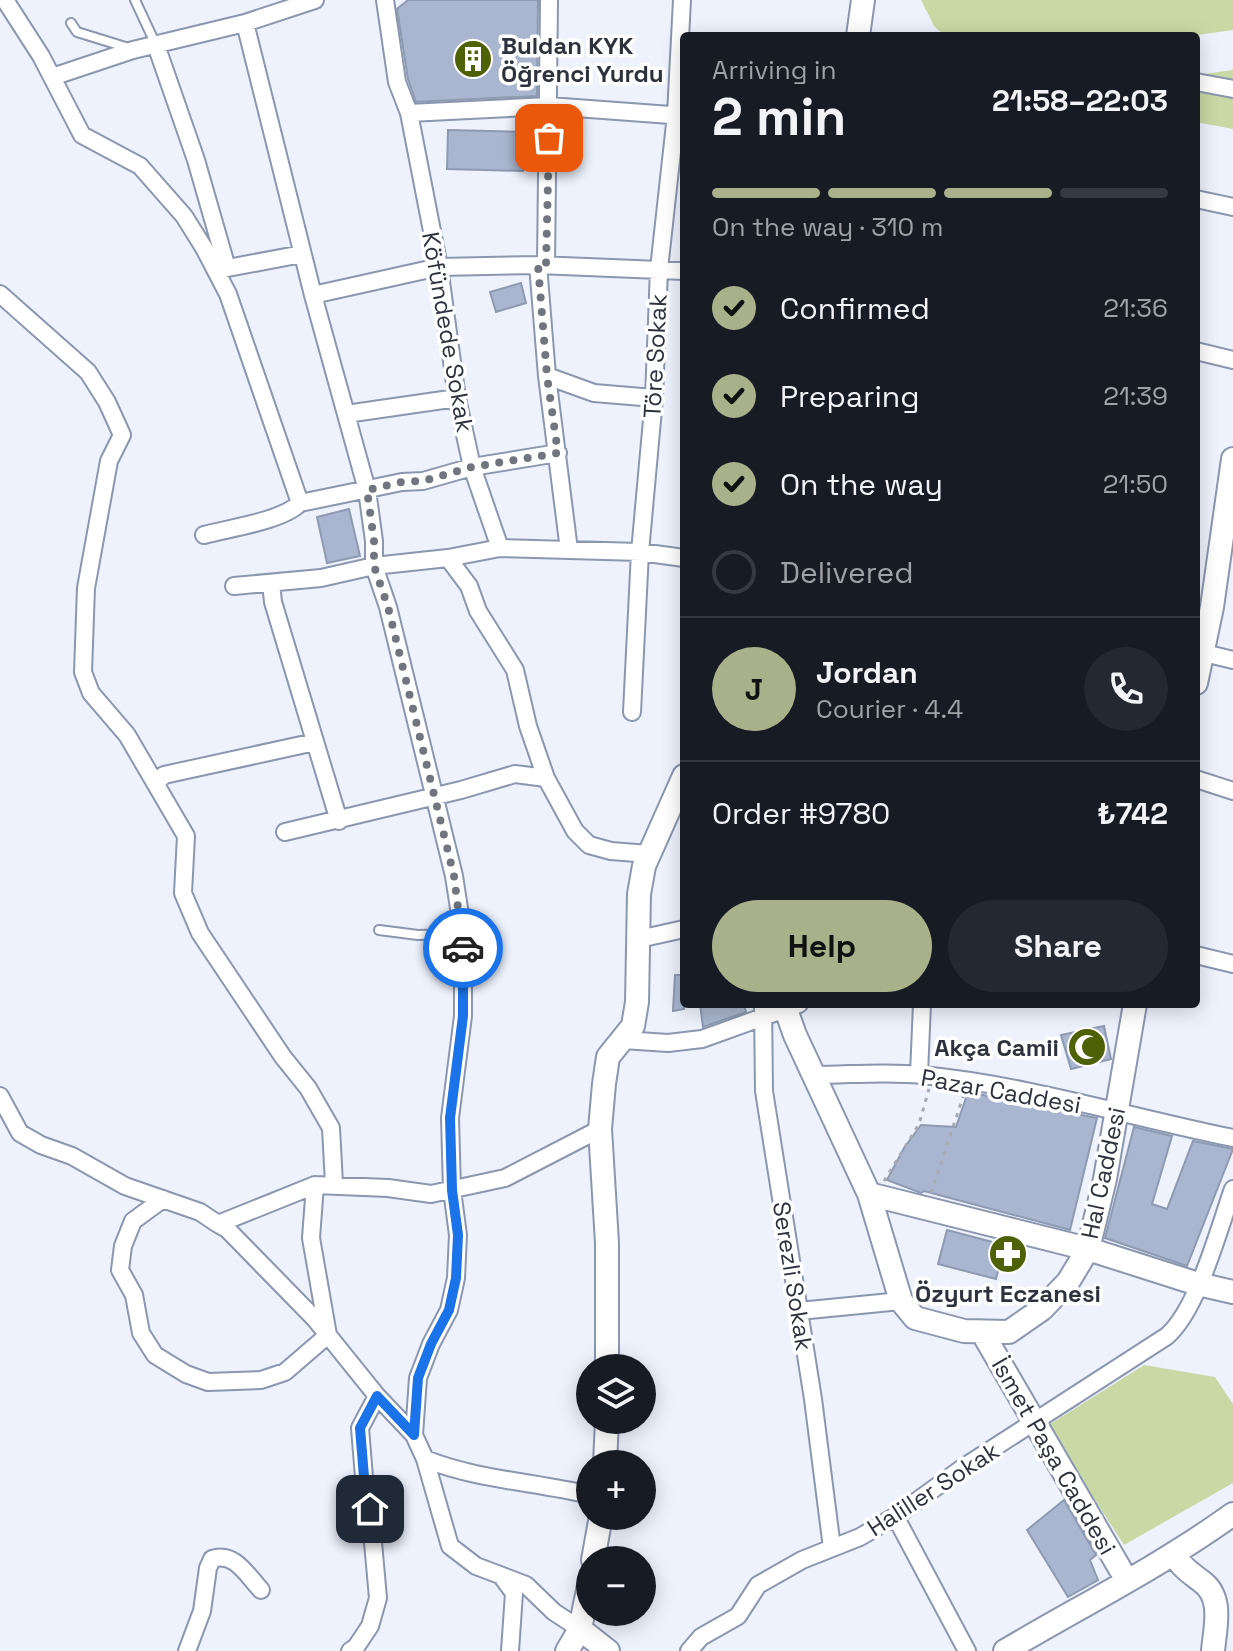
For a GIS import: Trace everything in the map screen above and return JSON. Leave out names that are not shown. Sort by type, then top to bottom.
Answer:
[{"type":"street","points":[[5,0],[41,56],[82,135],[140,166],[184,216],[221,269]]},
{"type":"street","points":[[52,77],[133,50],[245,23],[315,0]]},
{"type":"street","name":"Köfündede Sokak","points":[[385,0],[397,82],[409,113],[439,267],[457,398],[472,467],[500,548]]},
{"type":"street","points":[[549,0],[549,106],[542,265],[547,376],[569,550]]},
{"type":"street","name":"Töre Sokak","points":[[681,32],[682,0]]},
{"type":"street","points":[[859,32],[863,0]]},
{"type":"street","points":[[245,23],[302,254],[367,490],[374,566],[388,607],[454,876],[463,934],[463,1016],[450,1118],[452,1190],[458,1235],[456,1278],[449,1310],[418,1378],[414,1435]]},
{"type":"street","points":[[156,45],[196,160],[228,294],[300,503]]},
{"type":"street","points":[[1200,82],[1233,89]]},
{"type":"street","points":[[409,113],[549,106],[680,115]]},
{"type":"street","name":"Töre Sokak","points":[[632,712],[640,552],[654,398],[659,269],[680,115]]},
{"type":"street","points":[[1200,200],[1233,207]]},
{"type":"street","points":[[221,269],[302,254]]},
{"type":"street","points":[[313,295],[439,267],[542,265],[680,271]]},
{"type":"street","points":[[0,294],[88,372],[107,402],[122,435],[109,461],[86,588],[83,672],[91,693],[127,735],[186,836],[183,893],[200,933],[274,1045],[308,1088],[331,1128],[334,1184]]},
{"type":"street","points":[[1200,352],[1233,360]]},
{"type":"street","points":[[547,376],[594,393],[654,398]]},
{"type":"street","points":[[346,414],[457,398]]},
{"type":"street","points":[[204,535],[294,510],[300,503],[402,482],[423,481],[472,467],[558,453]]},
{"type":"street","points":[[1200,649],[1212,607],[1233,459]]},
{"type":"street","points":[[234,586],[321,578],[374,566],[448,558],[500,548],[640,552],[680,557]]},
{"type":"street","points":[[448,558],[469,586],[478,611],[515,670],[528,726],[546,778],[575,831],[589,845],[611,851],[649,854]]},
{"type":"street","points":[[271,583],[273,602],[339,821]]},
{"type":"street","points":[[1200,652],[1233,660]]},
{"type":"street","points":[[156,783],[164,775],[315,742]]},
{"type":"street","points":[[285,832],[339,821],[515,774],[546,778]]},
{"type":"street","points":[[1200,780],[1233,791]]},
{"type":"street","points":[[607,1354],[607,1243],[600,1129],[608,1057],[633,1026],[637,1002],[639,894],[644,866],[680,785]]},
{"type":"street","points":[[639,939],[680,930]]},
{"type":"street","points":[[1200,956],[1233,964]]},
{"type":"street","points":[[791,1008],[813,1075],[875,1195],[901,1301],[915,1318],[964,1331],[982,1332]]},
{"type":"street","points":[[922,1008],[926,1075]]},
{"type":"street","name":"Hal Caddesi","points":[[982,1332],[1009,1332],[1042,1309],[1068,1282],[1088,1249],[1105,1179],[1134,1008]]},
{"type":"street","points":[[623,1040],[668,1043],[702,1039],[763,1010]]},
{"type":"street","name":"Serezli Sokak","points":[[763,1010],[764,1091],[832,1548]]},
{"type":"street","name":"Pazar Caddesi","points":[[813,1075],[926,1075],[969,1081],[1029,1091],[1233,1138]]},
{"type":"street","points":[[0,1096],[20,1133],[41,1145],[72,1156],[125,1186],[200,1212],[227,1229],[328,1335],[377,1396],[414,1435],[425,1459],[450,1546],[476,1566],[526,1585],[554,1612],[608,1651]]},
{"type":"street","points":[[218,1224],[315,1185],[334,1184],[431,1194],[505,1178],[600,1129]]},
{"type":"street","points":[[315,1185],[311,1238],[328,1335]]},
{"type":"street","name":"Haliller Sokak","points":[[689,1651],[701,1637],[738,1616],[758,1585],[802,1560],[860,1537],[895,1516],[961,1469],[1167,1336],[1178,1326],[1198,1284],[1233,1189]]},
{"type":"street","points":[[875,1195],[1088,1249],[1233,1292]]},
{"type":"street","points":[[163,1199],[133,1221],[123,1246],[120,1270],[134,1295],[141,1333],[155,1355],[186,1374],[208,1382],[261,1380],[285,1372],[328,1335]]},
{"type":"street","points":[[799,1311],[901,1301]]},
{"type":"street","name":"İsmet Paşa Caddesi","points":[[982,1332],[1126,1579]]},
{"type":"street","points":[[374,1651],[356,1645],[370,1626],[378,1598],[360,1428],[377,1396]]},
{"type":"street","points":[[425,1459],[464,1472],[576,1491]]},
{"type":"street","points":[[1005,1651],[1126,1579],[1174,1555],[1233,1514]]},
{"type":"street","points":[[895,1516],[967,1651]]},
{"type":"street","points":[[187,1651],[202,1611],[212,1559],[221,1555],[233,1560],[261,1590]]},
{"type":"street","points":[[1174,1555],[1186,1572],[1204,1582],[1225,1606],[1213,1651]]},
{"type":"street","points":[[501,1575],[514,1593],[510,1651]]},
{"type":"street","points":[[567,1651],[581,1626]]},
{"type":"lane","points":[[135,0],[156,45]]},
{"type":"lane","points":[[71,23],[77,32],[133,50]]},
{"type":"lane","points":[[379,930],[418,935],[463,934]]},
{"type":"path","points":[[875,1195],[919,1124],[926,1075]]},
{"type":"path","points":[[927,1208],[969,1081]]},
{"type":"green space","points":[[921,0],[1233,0],[1233,30],[1200,35],[1200,32],[941,32],[934,26]]},
{"type":"green space","points":[[1233,70],[1233,129],[1200,123],[1200,74]]},
{"type":"green space","points":[[1144,1365],[1215,1377],[1233,1404],[1233,1483],[1124,1545],[1047,1426]]},
{"type":"building","name":"Buldan KYK Öğrenci Yurdu","points":[[408,0],[538,0],[537,96],[416,102],[408,79],[397,9]]},
{"type":"building","points":[[448,130],[525,132],[523,171],[447,169]]},
{"type":"building","points":[[521,283],[526,303],[496,312],[490,292]]},
{"type":"building","points":[[349,509],[360,556],[327,563],[317,517]]},
{"type":"building","points":[[675,975],[680,975],[680,1008],[684,1009],[673,1011]]},
{"type":"building","points":[[701,1008],[745,1008],[746,1012],[703,1027]]},
{"type":"building","name":"Akça Camii","points":[[1104,1026],[1111,1059],[1071,1069],[1061,1035]]},
{"type":"building","points":[[968,1092],[1097,1118],[1070,1230],[924,1191],[921,1193],[887,1180],[921,1125],[956,1127]]},
{"type":"building","points":[[1134,1127],[1172,1136],[1152,1204],[1167,1209],[1193,1141],[1233,1149],[1187,1266],[1105,1238]]},
{"type":"building","points":[[947,1230],[1004,1245],[996,1279],[938,1264]]},
{"type":"building","points":[[1064,1500],[1096,1555],[1090,1560],[1098,1580],[1068,1597],[1027,1530]]},
{"type":"way so far","points":[[463,948],[454,876],[388,607],[374,566],[367,490],[423,481],[472,467],[558,453],[547,376],[538,265],[546,265],[549,138]]},
{"type":"place","name":"Buldan KYK Öğrenci Yurdu","points":[[473,59]]},
{"type":"place","name":"Akça Camii","points":[[1087,1047]]},
{"type":"place","name":"Özyurt Eczanesi","points":[[1008,1254]]},
{"type":"route","points":[[370,1509],[360,1428],[377,1396],[414,1435],[418,1378],[449,1310],[456,1278],[458,1235],[452,1190],[450,1118],[463,1016],[463,948]]}]
